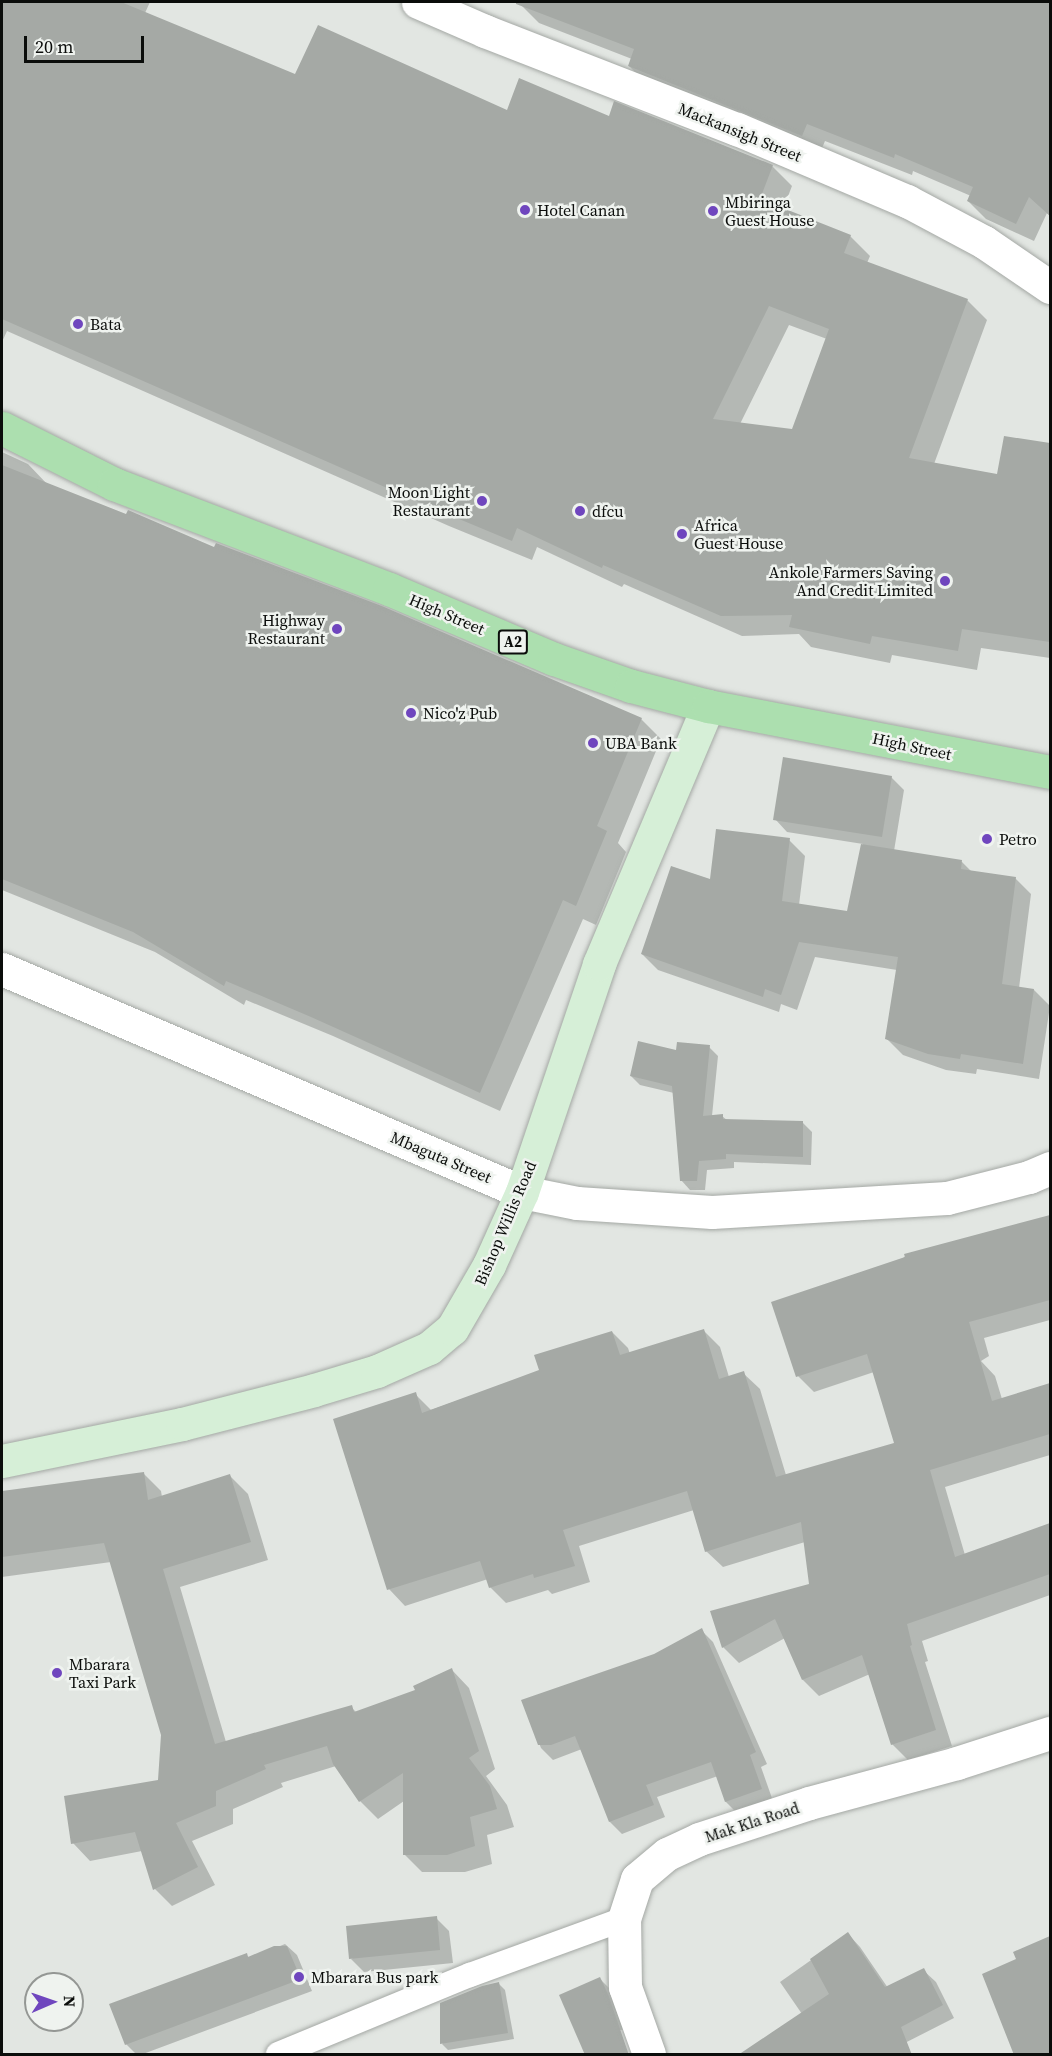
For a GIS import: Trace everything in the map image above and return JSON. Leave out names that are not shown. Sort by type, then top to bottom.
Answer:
[{"type":"main road","name":"High Street","points":[[2,428],[114,484],[389,589],[554,659],[631,686],[708,706],[1050,772]]},
{"type":"main road","name":"Bishop Willis Road","points":[[2,1461],[182,1424],[314,1390],[377,1371],[429,1348],[452,1329],[472,1298],[522,1192],[599,964],[708,706]]},
{"type":"street","name":"Mackansigh Street","points":[[418,2],[484,31],[737,129],[907,201],[984,242],[1050,287]]},
{"type":"street","name":"Mbaguta Street","points":[[2,969],[522,1192],[577,1203],[712,1212],[947,1198],[1029,1177],[1050,1168]]},
{"type":"street","name":"Mak Kla Road","points":[[649,2055],[625,1986],[624,1919],[637,1879],[667,1854],[699,1839],[1050,1732]]},
{"type":"lane","points":[[278,2055],[470,1975],[624,1919]]},
{"type":"building","points":[[2,2],[121,2],[295,74],[318,25],[507,110],[519,78],[609,116],[614,101],[773,165],[760,199],[851,235],[844,253],[968,299],[909,458],[997,474],[1004,436],[1050,443],[1050,642],[962,629],[958,651],[872,636],[870,644],[789,627],[792,615],[721,616],[603,565],[602,568],[517,528],[512,541],[2,319]],"holes":[[[769,306],[829,329],[792,429],[713,419]]]},
{"type":"building","points":[[516,2],[1050,2],[1050,216],[1029,197],[1016,224],[967,201],[973,187],[895,154],[894,158],[807,124],[802,136],[628,66],[634,49],[516,4]]},
{"type":"building","points":[[2,465],[126,514],[128,510],[214,547],[216,543],[382,606],[642,718],[597,826],[607,831],[576,906],[563,900],[480,1093],[226,981],[224,986],[133,932],[2,879]]},
{"type":"building","points":[[783,757],[892,776],[882,837],[773,820]]},
{"type":"building","points":[[716,829],[790,838],[782,901],[847,911],[861,844],[962,860],[961,869],[1016,877],[1002,984],[1034,989],[1023,1064],[961,1054],[960,1059],[928,1054],[885,1039],[898,957],[799,942],[781,995],[765,989],[763,997],[641,954],[671,866],[710,879]]},
{"type":"building","points":[[638,1041],[676,1050],[677,1042],[710,1045],[703,1116],[723,1114],[723,1119],[803,1121],[803,1157],[726,1154],[726,1159],[699,1161],[697,1181],[680,1181],[672,1086],[630,1076]]},
{"type":"building","points":[[1050,1215],[1050,1300],[969,1322],[992,1401],[1050,1383],[1050,1434],[930,1470],[955,1557],[1050,1523],[1050,1574],[907,1624],[912,1645],[910,1646],[936,1730],[891,1745],[862,1655],[802,1680],[775,1619],[722,1648],[710,1611],[809,1584],[801,1522],[705,1552],[687,1491],[563,1530],[575,1566],[534,1578],[533,1574],[489,1588],[480,1561],[387,1590],[333,1419],[416,1392],[422,1413],[539,1370],[534,1355],[612,1331],[620,1355],[704,1329],[719,1379],[744,1371],[776,1477],[894,1443],[867,1354],[796,1377],[771,1302],[905,1257],[904,1254]]},
{"type":"building","points":[[144,1472],[148,1500],[230,1474],[251,1542],[163,1569],[215,1744],[352,1705],[354,1712],[415,1690],[413,1686],[452,1668],[479,1751],[469,1758],[490,1786],[497,1809],[470,1817],[475,1846],[447,1855],[403,1855],[403,1773],[359,1802],[333,1764],[327,1746],[264,1765],[266,1769],[216,1791],[216,1806],[176,1823],[198,1867],[153,1890],[135,1832],[71,1844],[64,1796],[158,1780],[161,1735],[104,1543],[2,1557],[2,1491]]},
{"type":"building","points":[[702,1628],[756,1752],[750,1755],[762,1789],[725,1802],[711,1762],[646,1785],[654,1805],[609,1822],[575,1736],[551,1745],[538,1745],[521,1700],[654,1654]]},
{"type":"building","points":[[437,1916],[440,1950],[349,1959],[346,1926]]},
{"type":"building","points":[[848,1932],[885,1987],[924,1968],[943,2005],[901,2027],[912,2055],[738,2055],[829,1994],[810,1959]]},
{"type":"building","points":[[1050,1936],[1050,2055],[1014,2055],[982,1974],[1016,1959],[1013,1952]]},
{"type":"building","points":[[274,1946],[287,1946],[301,1979],[125,2045],[109,2004],[247,1953],[248,1957]]},
{"type":"building","points":[[600,1977],[629,2055],[585,2055],[559,1995]]},
{"type":"building","points":[[499,1982],[508,2033],[440,2044],[440,2003],[482,1986]]},
{"type":"place","name":"Hotel Canan","points":[[525,210]]},
{"type":"place","name":"Mbiringa Guest House","points":[[713,211]]},
{"type":"place","name":"Bata","points":[[78,324]]},
{"type":"place","name":"Moon Light Restaurant","points":[[482,501]]},
{"type":"place","name":"dfcu","points":[[580,511]]},
{"type":"place","name":"Africa Guest House","points":[[682,534]]},
{"type":"place","name":"Ankole Farmers Saving And Credit Limited","points":[[945,581]]},
{"type":"place","name":"Highway Restaurant","points":[[337,629]]},
{"type":"place","name":"Nico'z Pub","points":[[411,713]]},
{"type":"place","name":"UBA Bank","points":[[593,743]]},
{"type":"place","name":"Petro","points":[[987,839]]},
{"type":"place","name":"Mbarara Taxi Park","points":[[57,1673]]},
{"type":"place","name":"Mbarara Bus park","points":[[299,1977]]}]
